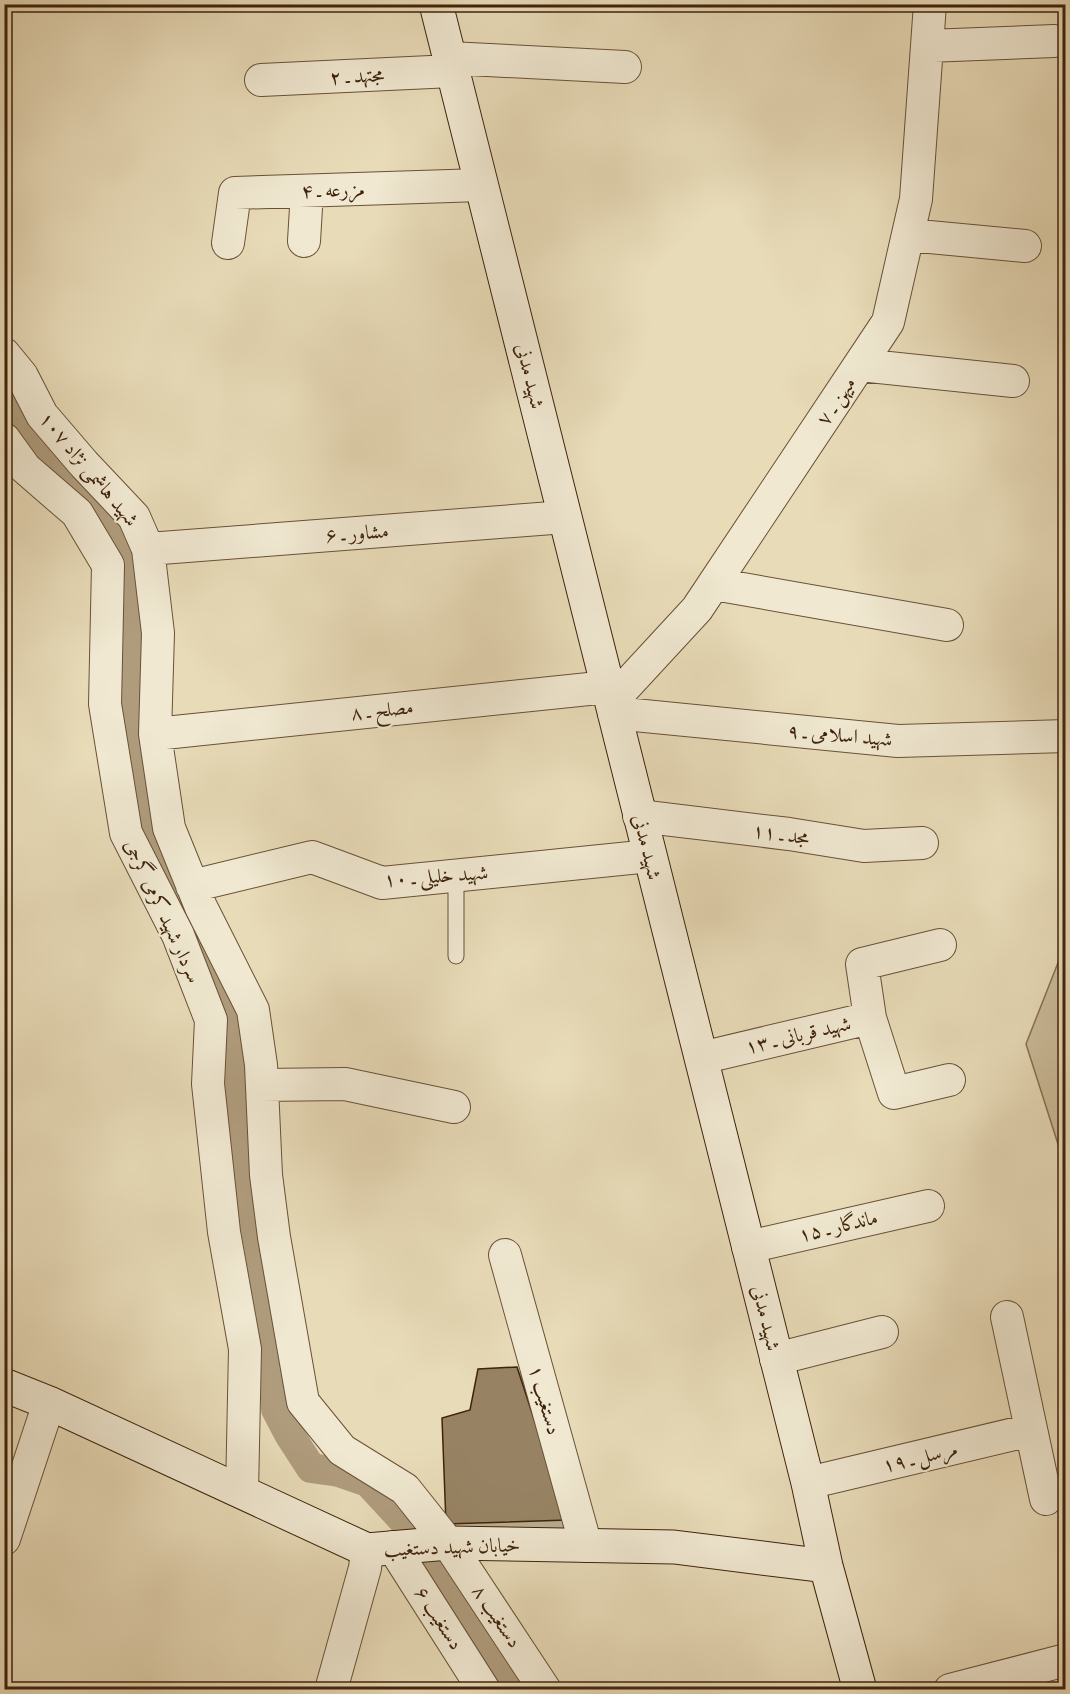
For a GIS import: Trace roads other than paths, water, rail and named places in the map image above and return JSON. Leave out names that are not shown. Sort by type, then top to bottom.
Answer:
[{"type":"street","name":"شهید مدنی","points":[[436,4],[808,1484],[826,1566],[860,1689]]},
{"type":"street","name":"میهن ـ ۷","points":[[611,700],[698,609],[888,322],[916,199],[930,4]]},
{"type":"street","points":[[927,46],[1054,41]]},
{"type":"street","name":"مجتهد ـ ۲","points":[[261,80],[451,65],[625,67]]},
{"type":"street","name":"مزرعه ـ ۴","points":[[228,243],[235,193],[481,185]]},
{"type":"street","points":[[304,241],[307,191]]},
{"type":"street","points":[[908,235],[1025,246]]},
{"type":"street","name":"شهید هاشمی نژاد ۱۰۷","points":[[4,354],[22,376],[42,415],[134,517],[148,549],[158,633],[155,734],[169,828],[201,907],[253,1010],[262,1085]]},
{"type":"street","points":[[860,365],[1013,381]]},
{"type":"street","name":"سردار شهید کرمی گرجی","points":[[4,439],[25,468],[77,513],[108,565],[105,704],[126,833],[178,935],[211,1020],[208,1084],[224,1232],[245,1350],[242,1492]]},
{"type":"street","name":"مشاور ـ ۶","points":[[148,549],[565,517]]},
{"type":"street","points":[[714,584],[947,625]]},
{"type":"street","name":"مصلح ـ ۸","points":[[155,734],[611,700]]},
{"type":"street","name":"شهید اسلامی ـ ۹","points":[[611,700],[898,741],[1065,736]]},
{"type":"street","name":"مجد ـ ۱۱","points":[[639,816],[789,834],[864,846],[922,843]]},
{"type":"street","name":"شهید خلیلی ـ ۱۰","points":[[192,886],[312,857],[382,883],[650,856]]},
{"type":"street","name":"شهید قربانی ـ ۱۳","points":[[701,1058],[870,1018],[862,964],[940,945]]},
{"type":"street","points":[[194,975],[226,955]]},
{"type":"street","points":[[870,1018],[894,1093],[949,1080]]},
{"type":"street","points":[[262,1085],[345,1084],[454,1107]]},
{"type":"street","name":"دستغیب ۸","points":[[262,1085],[266,1175],[276,1248],[303,1402],[342,1450],[405,1489],[448,1543],[545,1689]]},
{"type":"street","name":"ماندگار ـ ۱۵","points":[[748,1247],[928,1206]]},
{"type":"street","name":"دستغیب ۱","points":[[505,1255],[586,1545]]},
{"type":"street","points":[[1007,1317],[1046,1499]]},
{"type":"street","points":[[776,1359],[882,1332]]},
{"type":"street","name":"خیابان شهید دستغیب","points":[[4,1385],[49,1403],[242,1492],[380,1549],[448,1543],[675,1547],[826,1566]]},
{"type":"street","points":[[4,1539],[49,1403]]},
{"type":"street","name":"مرسل ـ ۱۹","points":[[808,1484],[1031,1430]]},
{"type":"street","points":[[331,1689],[365,1568],[380,1549]]},
{"type":"street","name":"دستغیب ۶","points":[[380,1549],[484,1689]]},
{"type":"street","points":[[950,1689],[1065,1660]]},
{"type":"lane","points":[[456,876],[456,956]]},
{"type":"waterway","points":[[4,402],[53,468],[119,535],[132,631],[126,743],[152,855],[218,983],[228,1009],[233,1048],[235,1132],[255,1225],[275,1338],[276,1409],[311,1468],[339,1472],[368,1482],[403,1520]]},
{"type":"waterway","points":[[435,1567],[448,1590],[513,1677],[515,1690]]}]
